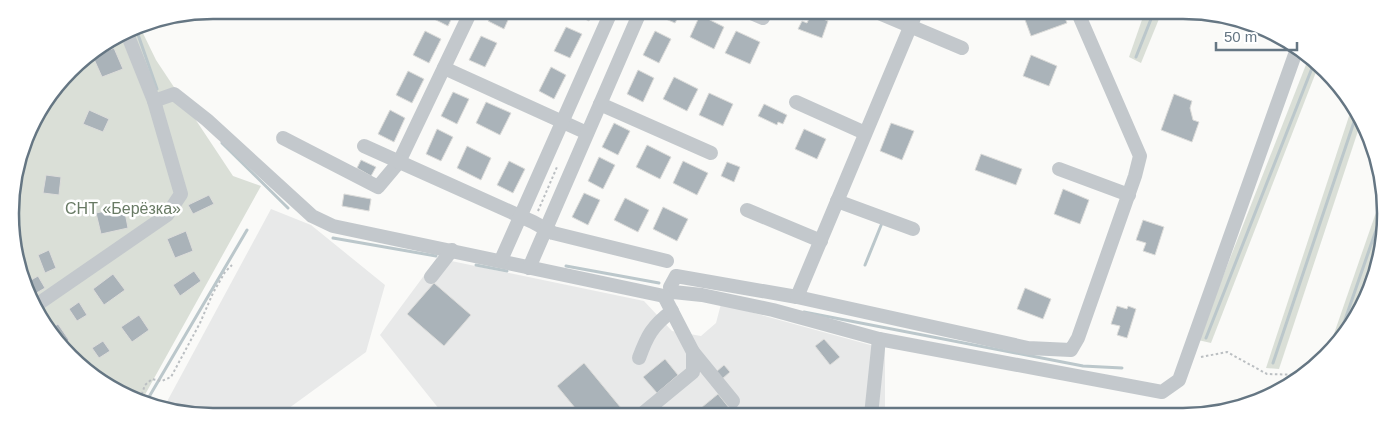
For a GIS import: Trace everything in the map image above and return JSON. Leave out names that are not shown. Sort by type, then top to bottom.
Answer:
[{"type":"street","points":[[283,138],[378,186],[400,162],[467,19]]},
{"type":"street","points":[[501,260],[608,19]]},
{"type":"street","points":[[529,268],[637,19]]},
{"type":"street","points":[[893,19],[962,48]]},
{"type":"street","points":[[797,297],[913,19]]},
{"type":"street","points":[[733,401],[693,352],[672,311],[669,294],[670,287],[676,276],[797,297],[1028,348],[1071,350],[1078,338],[1140,156],[1081,19]]},
{"type":"street","points":[[40,302],[167,215],[181,194],[154,100],[129,38]]},
{"type":"street","points":[[154,100],[174,94],[207,120],[312,216],[333,226],[501,260],[529,268],[669,294],[702,295],[773,310],[879,339],[1162,392],[1179,380],[1295,55]]},
{"type":"street","points":[[444,68],[587,133]]},
{"type":"street","points":[[796,102],[866,134]]},
{"type":"street","points":[[600,104],[711,154]]},
{"type":"street","points":[[364,146],[521,216],[553,233],[667,261]]},
{"type":"street","points":[[1059,170],[1128,195]]},
{"type":"street","points":[[838,200],[913,229]]},
{"type":"street","points":[[747,210],[821,241]]},
{"type":"street","points":[[431,277],[452,250]]},
{"type":"street","points":[[639,358],[646,338],[661,320],[672,311]]},
{"type":"street","points":[[872,408],[879,339]]},
{"type":"street","points":[[649,408],[693,372],[693,352]]},
{"type":"path","points":[[142,394],[145,385],[152,379],[162,381],[171,377],[213,293],[225,272],[232,265]]},
{"type":"path","points":[[1188,354],[1201,357],[1226,352],[1268,374],[1291,375]]},
{"type":"shaded area","points":[[271,209],[311,225],[385,285],[366,352],[289,408],[201,408],[166,403]]},
{"type":"shaded area","points":[[437,258],[644,301],[672,331],[701,336],[716,323],[721,304],[885,349],[885,408],[438,408],[380,335]]},
{"type":"green space","points":[[1142,19],[1159,19],[1141,63],[1129,57]]},
{"type":"green space","name":"СНТ «Берёзка»","points":[[143,32],[156,60],[233,176],[261,186],[145,395],[116,382],[85,360],[67,342],[45,311],[29,276],[20,239],[19,201],[25,163],[39,127],[59,95],[85,67],[116,45]]},
{"type":"green space","points":[[1306,63],[1316,72],[1211,343],[1198,340]]},
{"type":"green space","points":[[1350,114],[1358,130],[1279,369],[1266,368]]},
{"type":"green space","points":[[1377,209],[1374,251],[1364,282],[1351,311],[1333,337]]},
{"type":"building","points":[[434,19],[451,19],[448,26]]},
{"type":"building","points":[[489,19],[508,19],[504,29],[488,21]]},
{"type":"building","points":[[666,19],[677,19],[675,23]]},
{"type":"building","points":[[698,19],[708,19],[724,27],[714,49],[690,37]]},
{"type":"building","points":[[809,19],[828,21],[822,38],[798,29],[802,21],[807,23]]},
{"type":"building","points":[[1025,19],[1065,19],[1067,23],[1031,36]]},
{"type":"building","points":[[566,27],[582,34],[570,58],[554,51]]},
{"type":"building","points":[[425,31],[441,39],[429,63],[413,55]]},
{"type":"building","points":[[655,31],[671,39],[659,63],[643,55]]},
{"type":"building","points":[[736,31],[760,42],[750,64],[725,53]]},
{"type":"building","points":[[481,36],[497,43],[485,67],[469,60]]},
{"type":"building","points":[[114,48],[123,69],[102,77],[94,60]]},
{"type":"building","points":[[1031,55],[1057,66],[1049,86],[1023,76]]},
{"type":"building","points":[[551,67],[566,75],[554,99],[539,91]]},
{"type":"building","points":[[638,70],[654,78],[643,102],[627,94]]},
{"type":"building","points":[[408,71],[424,79],[412,103],[396,95]]},
{"type":"building","points":[[674,77],[698,89],[687,111],[663,99]]},
{"type":"building","points":[[453,92],[469,99],[457,124],[441,116]]},
{"type":"building","points":[[709,93],[733,104],[723,126],[699,115]]},
{"type":"building","points":[[1174,94],[1192,101],[1190,108],[1193,120],[1199,122],[1192,142],[1161,130]]},
{"type":"building","points":[[486,102],[511,113],[500,135],[476,123]]},
{"type":"building","points":[[764,104],[787,115],[783,124],[778,122],[777,125],[758,116]]},
{"type":"building","points":[[89,110],[109,119],[103,132],[83,124]]},
{"type":"building","points":[[390,110],[405,118],[394,142],[378,134]]},
{"type":"building","points":[[614,123],[630,131],[618,155],[602,147]]},
{"type":"building","points":[[891,123],[914,131],[902,160],[880,151]]},
{"type":"building","points":[[437,129],[453,137],[441,161],[426,154]]},
{"type":"building","points":[[804,129],[826,139],[817,159],[795,149]]},
{"type":"building","points":[[647,145],[671,157],[660,179],[636,167]]},
{"type":"building","points":[[467,146],[491,158],[481,180],[457,168]]},
{"type":"building","points":[[981,154],[1022,169],[1016,185],[975,170]]},
{"type":"building","points":[[599,157],[615,165],[603,189],[588,181]]},
{"type":"building","points":[[361,160],[376,167],[371,176],[357,168]]},
{"type":"building","points":[[509,161],[525,169],[513,193],[497,185]]},
{"type":"building","points":[[683,161],[708,173],[697,195],[673,183]]},
{"type":"building","points":[[727,162],[740,167],[734,182],[721,176]]},
{"type":"building","points":[[46,175],[61,177],[59,195],[43,193]]},
{"type":"building","points":[[1063,189],[1089,200],[1080,224],[1054,214]]},
{"type":"building","points":[[584,193],[600,200],[588,225],[572,217]]},
{"type":"building","points":[[344,194],[371,199],[369,211],[342,206]]},
{"type":"building","points":[[209,195],[214,204],[193,214],[188,205]]},
{"type":"building","points":[[625,198],[649,210],[638,232],[614,220]]},
{"type":"building","points":[[124,207],[128,228],[101,234],[96,213]]},
{"type":"building","points":[[663,207],[688,219],[677,241],[653,229]]},
{"type":"building","points":[[1143,220],[1164,227],[1155,255],[1143,251],[1146,243],[1136,240]]},
{"type":"building","points":[[186,231],[193,251],[175,258],[167,239]]},
{"type":"building","points":[[49,250],[56,268],[45,273],[38,255]]},
{"type":"building","points":[[194,271],[201,281],[180,296],[173,285]]},
{"type":"building","points":[[113,274],[125,290],[104,305],[93,289]]},
{"type":"building","points":[[38,276],[45,288],[36,293],[31,280]]},
{"type":"building","points":[[434,283],[471,315],[444,346],[407,314]]},
{"type":"building","points":[[1025,288],[1051,299],[1043,319],[1017,309]]},
{"type":"building","points":[[79,302],[87,315],[77,321],[69,309]]},
{"type":"building","points":[[1117,306],[1127,309],[1128,306],[1136,309],[1127,338],[1117,335],[1120,326],[1111,324]]},
{"type":"building","points":[[139,315],[149,330],[132,342],[121,327]]},
{"type":"building","points":[[58,324],[69,340],[67,342],[55,326]]},
{"type":"building","points":[[824,339],[840,357],[830,365],[815,346]]},
{"type":"building","points":[[103,341],[110,351],[99,358],[92,348]]},
{"type":"building","points":[[665,359],[678,375],[657,393],[643,377]]},
{"type":"building","points":[[584,363],[621,408],[575,408],[557,386]]},
{"type":"building","points":[[724,365],[730,372],[722,379],[716,372]]},
{"type":"building","points":[[718,394],[729,408],[701,408]]},
{"type":"waterway","points":[[1136,57],[1151,19]]},
{"type":"waterway","points":[[138,34],[157,89]]},
{"type":"waterway","points":[[1206,338],[1312,68]]},
{"type":"waterway","points":[[1273,363],[1354,122]]},
{"type":"waterway","points":[[222,143],[288,208]]},
{"type":"waterway","points":[[865,265],[882,223]]},
{"type":"waterway","points":[[1345,321],[1377,228]]},
{"type":"waterway","points":[[149,397],[247,230]]},
{"type":"waterway","points":[[333,238],[436,256]]},
{"type":"waterway","points":[[476,265],[507,271]]},
{"type":"waterway","points":[[566,266],[659,283]]},
{"type":"waterway","points":[[804,312],[1083,366],[1122,368]]}]
